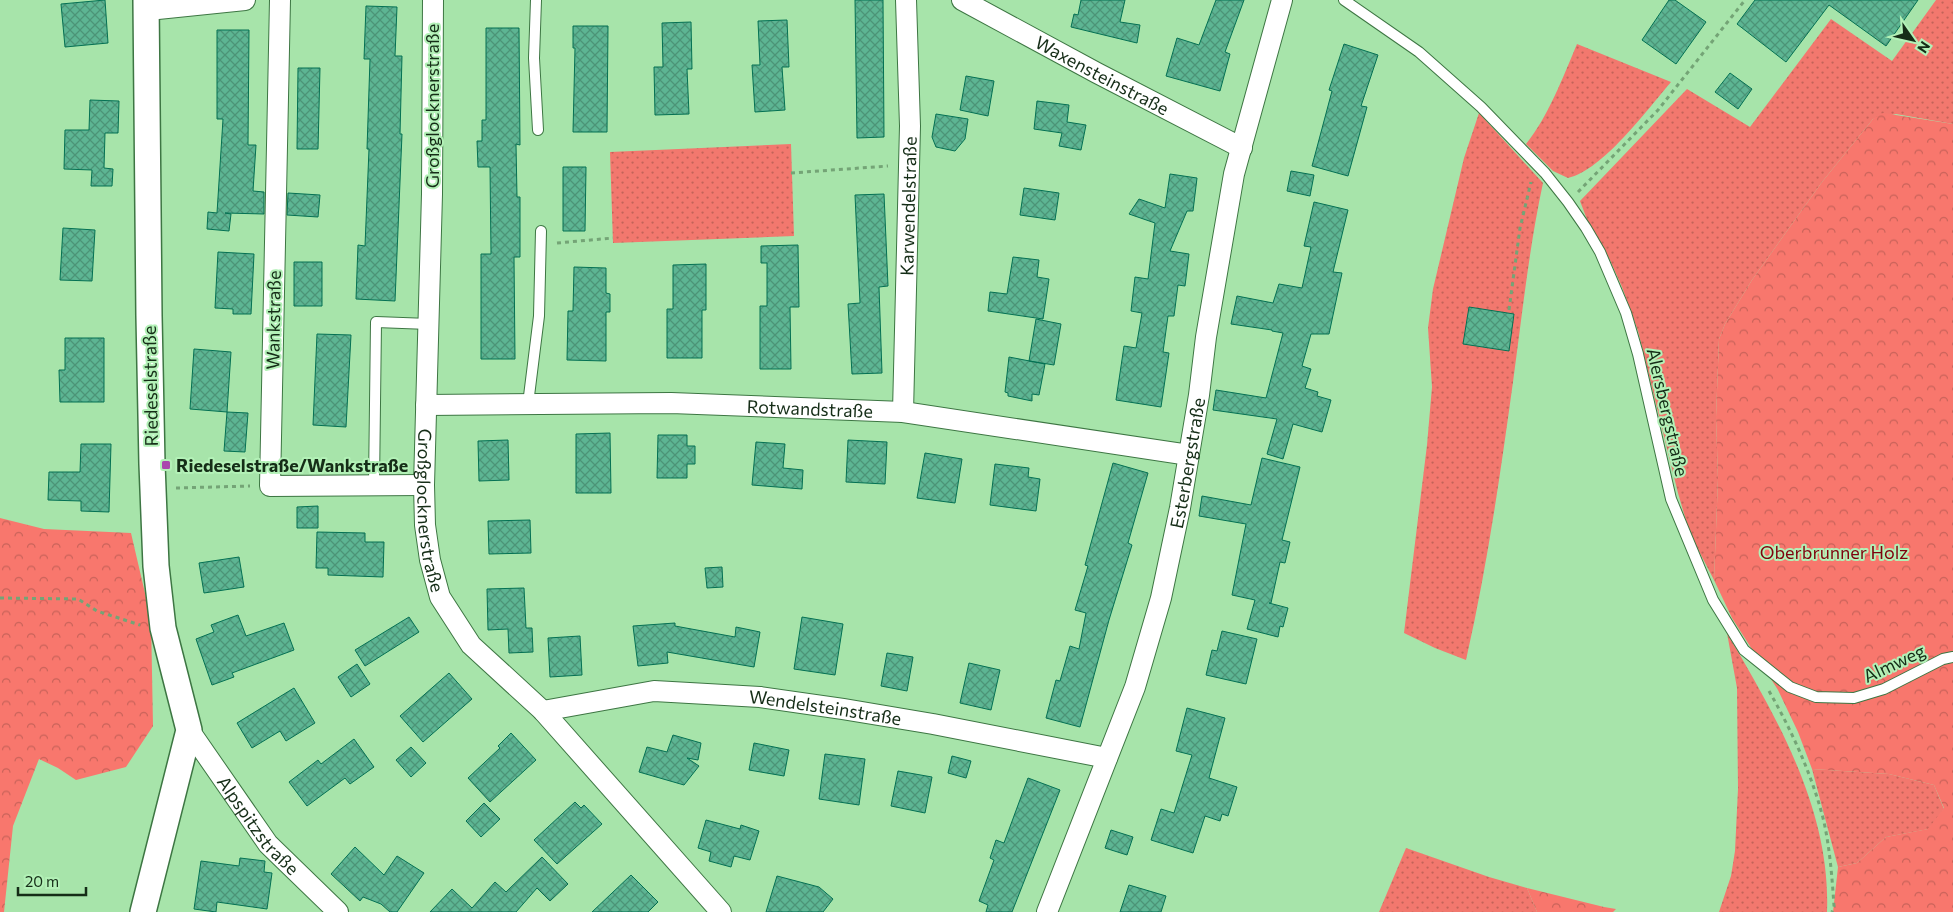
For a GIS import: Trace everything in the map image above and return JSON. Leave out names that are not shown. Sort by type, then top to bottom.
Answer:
[{"type":"street","points":[[147,5],[245,0]]},
{"type":"street","name":"Wankstraße","points":[[270,486],[280,0]]},
{"type":"street","name":"Großglocknerstraße","points":[[433,0],[432,194],[424,485],[425,525],[430,560],[440,597],[471,645],[543,711],[720,912]]},
{"type":"street","name":"Karwendelstraße","points":[[902,412],[910,126],[906,0]]},
{"type":"street","name":"Waxensteinstraße","points":[[962,0],[1242,148]]},
{"type":"street","name":"Esterbergstraße","points":[[1047,912],[1135,687],[1155,619],[1180,508],[1234,174],[1282,0]]},
{"type":"street","name":"Riedeselstraße","points":[[143,912],[189,730],[163,628],[156,566],[149,306],[147,5]]},
{"type":"street","name":"Rotwandstraße","points":[[426,406],[671,403],[902,412],[1189,454]]},
{"type":"street","points":[[270,486],[424,485]]},
{"type":"street","name":"Wendelsteinstraße","points":[[543,711],[654,692],[760,697],[924,723],[1106,758]]},
{"type":"street","name":"Alpspitzstraße","points":[[189,730],[268,844],[338,912]]},
{"type":"lane","points":[[536,0],[534,58],[538,130]]},
{"type":"lane","name":"Alersbergstraße","points":[[1344,0],[1419,52],[1482,107],[1537,164],[1568,202],[1600,252],[1626,313],[1638,354],[1671,499],[1713,600],[1744,650]]},
{"type":"lane","points":[[528,404],[539,316],[541,231]]},
{"type":"lane","points":[[374,485],[376,322],[429,324]]},
{"type":"lane","name":"Almweg","points":[[1744,650],[1790,687],[1816,697],[1825,698],[1854,698],[1884,690],[1943,658],[1953,657]]},
{"type":"path","points":[[1568,202],[1658,110],[1745,0]]},
{"type":"path","points":[[1509,310],[1520,228],[1537,164]]},
{"type":"path","points":[[791,173],[909,165]]},
{"type":"path","points":[[541,244],[613,238]]},
{"type":"path","points":[[153,488],[270,486]]},
{"type":"path","points":[[0,598],[78,599],[97,611],[151,629],[163,628]]},
{"type":"path","points":[[1767,690],[1782,713],[1808,774],[1824,821],[1831,862],[1834,906],[1832,912]]},
{"type":"shaded area","points":[[1936,0],[1953,0],[1953,124],[1896,114],[1873,119],[1822,182],[1752,280],[1725,324],[1719,339],[1716,417],[1718,479],[1714,580],[1690,534],[1638,331],[1622,287],[1609,258],[1588,222],[1580,201],[1687,89],[1750,127],[1831,19],[1892,61]]},
{"type":"shaded area","points":[[1577,44],[1671,82],[1624,138],[1595,164],[1581,173],[1568,178],[1553,171],[1526,144],[1548,109]]},
{"type":"shaded area","points":[[1479,113],[1543,183],[1530,257],[1492,522],[1466,660],[1404,633],[1427,445],[1432,387],[1428,328],[1433,289],[1464,158]]},
{"type":"shaded area","points":[[791,144],[794,236],[613,243],[610,152]]},
{"type":"shaded area","points":[[1727,633],[1782,732],[1810,801],[1820,837],[1826,874],[1827,912],[1719,912],[1731,876],[1735,851],[1738,789],[1737,688]]},
{"type":"shaded area","points":[[1812,769],[1889,774],[1934,785],[1944,809],[1929,829],[1886,837],[1857,863],[1838,867]]},
{"type":"shaded area","points":[[1406,848],[1527,888],[1537,912],[1379,912]]},
{"type":"green space","name":"Oberbrunner Holz","points":[[1883,113],[1953,124],[1953,912],[1833,912],[1838,867],[1857,863],[1886,837],[1928,829],[1944,808],[1934,785],[1889,774],[1812,769],[1798,732],[1778,690],[1732,618],[1714,580],[1718,479],[1716,417],[1719,339],[1725,324],[1752,280],[1822,182],[1873,119]]},
{"type":"green space","points":[[0,518],[44,529],[131,533],[151,619],[153,726],[126,767],[76,780],[58,768],[39,759],[13,826],[4,912],[0,912]]},
{"type":"green space","points":[[1527,888],[1616,909],[1613,912],[1537,912]]},
{"type":"building","points":[[105,0],[108,43],[65,47],[61,4]]},
{"type":"building","points":[[855,0],[883,0],[884,137],[857,138]]},
{"type":"building","points":[[1081,0],[1125,0],[1120,22],[1140,25],[1137,43],[1071,27],[1074,14],[1078,15]]},
{"type":"building","points":[[1216,0],[1244,0],[1225,52],[1230,54],[1220,91],[1166,76],[1177,38],[1199,45]]},
{"type":"building","points":[[1669,0],[1675,0],[1706,22],[1676,64],[1642,40]]},
{"type":"building","points":[[1755,0],[1918,0],[1886,46],[1829,5],[1786,62],[1737,24]]},
{"type":"building","points":[[366,6],[397,7],[395,56],[402,56],[400,134],[402,134],[395,301],[356,299],[358,245],[365,246],[369,149],[367,149],[370,59],[364,59]]},
{"type":"building","points":[[787,20],[789,67],[782,67],[785,110],[755,112],[752,65],[760,65],[758,21]]},
{"type":"building","points":[[691,22],[692,69],[687,69],[689,114],[655,115],[654,67],[663,67],[662,23]]},
{"type":"building","points":[[573,26],[608,26],[607,132],[573,132],[575,48],[573,48]]},
{"type":"building","points":[[486,28],[519,28],[520,145],[516,144],[517,197],[520,197],[520,257],[514,257],[515,359],[481,359],[481,254],[491,254],[490,167],[478,167],[477,141],[482,141],[482,120],[486,120]]},
{"type":"building","points":[[217,30],[249,30],[248,145],[256,145],[253,191],[264,192],[264,214],[225,213],[231,214],[229,231],[207,229],[208,212],[217,213],[223,119],[217,119]]},
{"type":"building","points":[[1344,44],[1378,55],[1361,106],[1367,107],[1348,176],[1312,166],[1332,91],[1329,90]]},
{"type":"building","points":[[298,68],[320,68],[318,149],[297,149]]},
{"type":"building","points":[[1730,73],[1752,89],[1738,109],[1715,92]]},
{"type":"building","points":[[966,76],[994,81],[988,116],[960,110]]},
{"type":"building","points":[[90,100],[119,101],[118,133],[105,133],[104,168],[113,169],[112,186],[91,186],[92,170],[64,169],[65,130],[89,130]]},
{"type":"building","points":[[1037,101],[1069,105],[1067,122],[1086,125],[1081,150],[1059,146],[1062,133],[1034,129]]},
{"type":"building","points":[[936,114],[968,119],[965,139],[955,151],[936,147],[932,137]]},
{"type":"building","points":[[563,167],[586,167],[585,231],[563,231]]},
{"type":"building","points":[[1291,171],[1314,175],[1310,196],[1287,191]]},
{"type":"building","points":[[1170,174],[1197,178],[1193,211],[1187,211],[1170,251],[1189,254],[1185,286],[1178,285],[1174,316],[1168,316],[1163,352],[1169,353],[1161,407],[1116,400],[1124,346],[1136,348],[1142,313],[1131,311],[1135,277],[1148,279],[1155,223],[1129,214],[1139,199],[1165,208]]},
{"type":"building","points":[[1024,188],[1059,193],[1055,220],[1020,215]]},
{"type":"building","points":[[288,193],[320,195],[318,217],[287,215]]},
{"type":"building","points":[[884,194],[888,286],[879,287],[882,373],[852,374],[848,304],[860,303],[855,195]]},
{"type":"building","points":[[1314,202],[1348,210],[1333,272],[1342,273],[1329,334],[1311,334],[1302,366],[1311,369],[1305,388],[1318,392],[1317,396],[1331,400],[1322,432],[1293,424],[1283,459],[1267,454],[1277,419],[1213,410],[1216,390],[1266,398],[1283,333],[1231,324],[1237,296],[1273,303],[1279,284],[1302,288],[1311,247],[1304,246]]},
{"type":"building","points":[[63,228],[95,230],[92,281],[60,280]]},
{"type":"building","points":[[798,245],[799,307],[790,307],[791,369],[760,369],[760,306],[767,306],[767,263],[761,263],[761,246]]},
{"type":"building","points":[[218,252],[254,254],[251,314],[233,314],[233,309],[215,308]]},
{"type":"building","points":[[1013,257],[1039,260],[1037,277],[1049,279],[1043,319],[988,311],[990,292],[1007,294]]},
{"type":"building","points":[[294,262],[322,262],[322,306],[294,306]]},
{"type":"building","points":[[706,264],[706,310],[702,310],[702,358],[667,358],[667,309],[673,309],[673,265]]},
{"type":"building","points":[[574,267],[606,268],[606,293],[610,294],[610,312],[606,312],[606,361],[567,360],[568,311],[573,311]]},
{"type":"building","points":[[1469,307],[1514,314],[1509,351],[1463,344]]},
{"type":"building","points":[[1036,319],[1061,324],[1054,365],[1029,361]]},
{"type":"building","points":[[317,334],[351,335],[346,427],[313,425]]},
{"type":"building","points":[[65,338],[104,338],[104,402],[60,402],[59,370],[65,370]]},
{"type":"building","points":[[194,349],[231,352],[227,412],[190,409]]},
{"type":"building","points":[[1009,357],[1045,364],[1039,395],[1032,394],[1032,401],[1008,396],[1008,393],[1005,392]]},
{"type":"building","points":[[227,412],[248,413],[245,452],[224,451]]},
{"type":"building","points":[[610,433],[611,493],[576,493],[576,434]]},
{"type":"building","points":[[658,435],[687,435],[687,446],[695,446],[695,464],[687,464],[687,478],[657,478]]},
{"type":"building","points":[[508,440],[509,480],[479,481],[478,441]]},
{"type":"building","points":[[848,440],[887,442],[885,484],[846,482]]},
{"type":"building","points":[[756,442],[785,444],[783,468],[803,470],[802,489],[752,485]]},
{"type":"building","points":[[81,444],[111,444],[109,512],[81,511],[81,501],[48,500],[49,472],[80,472]]},
{"type":"building","points":[[925,453],[962,459],[955,503],[917,498]]},
{"type":"building","points":[[1262,458],[1300,467],[1282,540],[1290,542],[1285,563],[1280,562],[1271,603],[1269,603],[1288,608],[1283,627],[1280,626],[1278,637],[1247,629],[1255,600],[1232,595],[1246,524],[1199,516],[1202,496],[1251,505]]},
{"type":"building","points":[[1113,463],[1148,473],[1128,543],[1132,545],[1109,620],[1080,727],[1046,718],[1056,680],[1060,681],[1070,646],[1079,649],[1086,613],[1075,610],[1088,566],[1085,565]]},
{"type":"building","points":[[995,464],[1029,468],[1028,477],[1040,479],[1036,511],[990,505]]},
{"type":"building","points":[[318,506],[318,528],[297,528],[297,507]]},
{"type":"building","points":[[530,520],[531,553],[489,554],[488,521]]},
{"type":"building","points":[[317,532],[365,533],[365,542],[384,542],[383,577],[328,575],[328,568],[316,568]]},
{"type":"building","points":[[239,557],[244,587],[204,593],[199,563]]},
{"type":"building","points":[[722,567],[723,587],[707,588],[705,568]]},
{"type":"building","points":[[524,588],[526,628],[532,628],[533,652],[509,653],[508,629],[488,630],[487,589]]},
{"type":"building","points":[[238,615],[246,636],[284,623],[294,650],[232,673],[234,677],[212,685],[196,639],[214,632],[211,625]]},
{"type":"building","points":[[409,617],[419,632],[365,666],[355,650]]},
{"type":"building","points":[[802,617],[843,624],[835,675],[794,669]]},
{"type":"building","points":[[675,623],[675,626],[735,637],[736,627],[760,632],[754,667],[667,652],[668,663],[638,666],[633,626]]},
{"type":"building","points":[[1222,631],[1257,639],[1246,684],[1206,675],[1212,650],[1217,651]]},
{"type":"building","points":[[580,636],[582,675],[550,677],[548,638]]},
{"type":"building","points":[[887,653],[913,657],[907,691],[881,686]]},
{"type":"building","points":[[969,663],[1000,670],[991,710],[960,703]]},
{"type":"building","points":[[357,664],[370,684],[351,697],[338,677]]},
{"type":"building","points":[[449,673],[472,699],[423,742],[400,716]]},
{"type":"building","points":[[294,688],[315,723],[286,741],[280,731],[252,748],[237,723]]},
{"type":"building","points":[[1187,708],[1225,718],[1209,778],[1237,787],[1228,816],[1222,814],[1220,821],[1205,816],[1193,853],[1151,840],[1161,809],[1174,813],[1192,755],[1176,751]]},
{"type":"building","points":[[511,733],[536,760],[490,802],[468,778],[500,748],[498,746]]},
{"type":"building","points":[[673,735],[701,743],[698,760],[687,758],[699,766],[684,785],[639,772],[647,747],[667,752]]},
{"type":"building","points":[[354,739],[374,767],[350,784],[345,778],[307,806],[289,782],[318,760],[321,764]]},
{"type":"building","points":[[754,743],[789,750],[784,776],[749,770]]},
{"type":"building","points":[[411,747],[426,763],[411,777],[396,760]]},
{"type":"building","points":[[825,754],[865,759],[859,805],[819,799]]},
{"type":"building","points":[[952,756],[971,761],[966,778],[948,773]]},
{"type":"building","points":[[898,771],[932,777],[925,813],[891,806]]},
{"type":"building","points":[[1028,778],[1060,790],[1012,912],[986,912],[988,905],[979,901],[994,860],[990,858],[996,840],[1004,843]]},
{"type":"building","points":[[575,802],[581,808],[584,805],[602,824],[557,864],[534,840]]},
{"type":"building","points":[[484,803],[500,819],[481,837],[466,821]]},
{"type":"building","points":[[706,820],[740,829],[741,825],[759,831],[750,860],[734,856],[731,867],[709,861],[711,852],[698,848]]},
{"type":"building","points":[[1111,830],[1133,837],[1127,855],[1105,848]]},
{"type":"building","points":[[355,847],[384,875],[397,856],[424,873],[397,912],[390,912],[381,904],[363,897],[360,901],[331,874]]},
{"type":"building","points":[[542,857],[568,884],[550,901],[537,888],[516,912],[430,912],[452,889],[472,908],[495,882],[506,892]]},
{"type":"building","points":[[240,858],[265,861],[264,872],[272,873],[267,909],[217,902],[216,912],[194,909],[201,861],[239,866]]},
{"type":"building","points":[[631,875],[658,902],[648,912],[592,912]]},
{"type":"building","points":[[777,876],[819,887],[833,899],[823,912],[766,912]]},
{"type":"building","points":[[1129,885],[1166,896],[1161,912],[1120,912]]},
{"type":"place","name":"Riedeselstraße/Wankstraße","points":[[166,465]]}]
